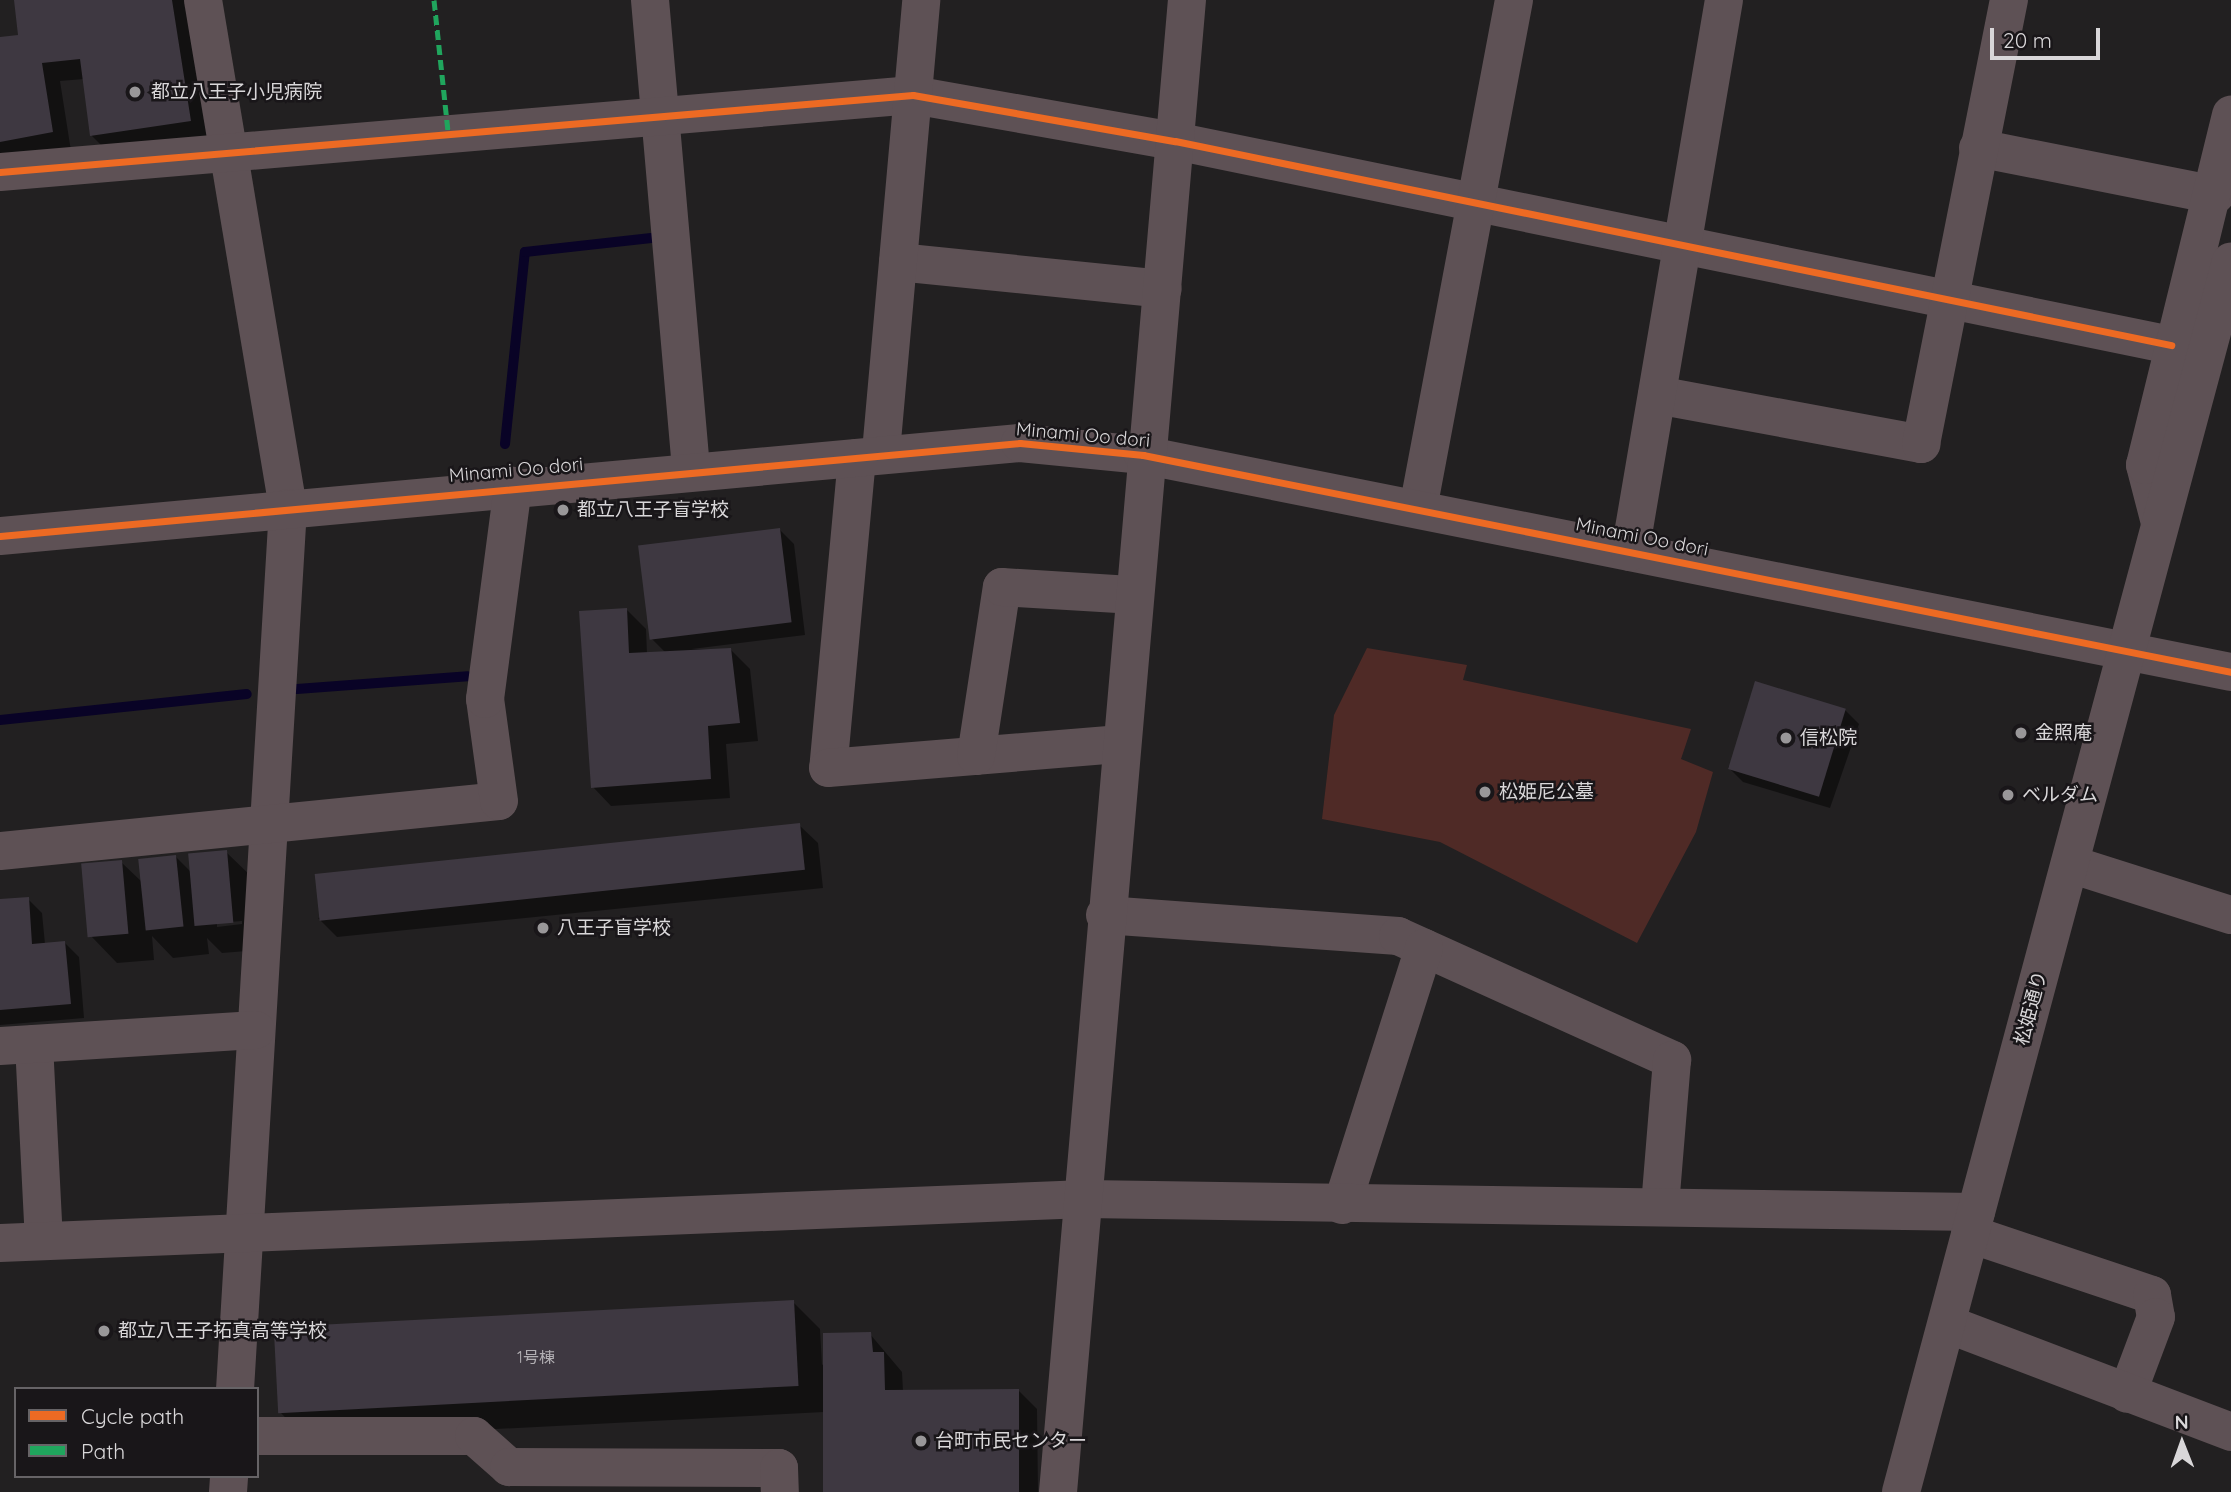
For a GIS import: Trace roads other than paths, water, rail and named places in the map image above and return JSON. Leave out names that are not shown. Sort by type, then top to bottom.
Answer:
[{"type":"street","points":[[203,0],[288,508],[234,1387]]},
{"type":"street","points":[[650,0],[691,470]]},
{"type":"street","points":[[921,0],[898,262],[869,455],[828,768],[1118,744]]},
{"type":"street","points":[[1058,1492],[1085,1199],[1118,744],[1143,455],[1163,289],[1187,0]]},
{"type":"street","points":[[1418,509],[1479,203],[1514,0]]},
{"type":"street","points":[[1630,552],[1724,0]]},
{"type":"street","points":[[1657,395],[1921,444],[1947,299],[2008,0]]},
{"type":"street","points":[[0,172],[661,112],[913,95],[1175,141],[2171,345]]},
{"type":"street","points":[[2160,525],[2145,465],[2171,345],[2216,195],[2231,114]]},
{"type":"street","points":[[1978,148],[2216,195]]},
{"type":"street","name":"松姫通り","points":[[1901,1492],[1950,1325],[1973,1223],[2160,525],[2217,363],[2231,261]]},
{"type":"street","points":[[898,262],[1163,289]]},
{"type":"street","name":"Minami Oo dori","points":[[0,536],[513,486],[1020,443],[1143,455],[2128,647],[2231,672]]},
{"type":"street","points":[[0,851],[499,801],[485,699],[513,486]]},
{"type":"street","points":[[976,756],[1002,587],[1131,595]]},
{"type":"street","points":[[2070,864],[2231,915]]},
{"type":"street","points":[[1105,915],[1398,936],[1672,1060],[1660,1206]]},
{"type":"street","points":[[1342,1205],[1424,948]]},
{"type":"street","points":[[44,1241],[17,1045],[256,1030]]},
{"type":"street","points":[[0,1243],[1085,1199],[1342,1205],[1660,1206],[1973,1223],[2152,1294],[2156,1317],[2127,1394]]},
{"type":"street","points":[[1950,1325],[2231,1432]]},
{"type":"street","points":[[259,1436],[474,1436],[509,1467],[779,1468],[780,1492]]},
{"type":"waterway","points":[[505,444],[525,252],[651,238]]},
{"type":"waterway","points":[[297,689],[468,676]]},
{"type":"waterway","points":[[0,720],[247,694]]},
{"type":"place","name":"都立八王子小児病院","points":[[135,92]]},
{"type":"place","name":"都立八王子盲学校","points":[[563,510]]},
{"type":"place","name":"金照庵","points":[[2021,733]]},
{"type":"place","name":"信松院","points":[[1786,738]]},
{"type":"place","name":"松姫尼公墓","points":[[1485,792]]},
{"type":"place","name":"ベルダム","points":[[2008,795]]},
{"type":"place","name":"八王子盲学校","points":[[543,928]]},
{"type":"place","name":"都立八王子拓真高等学校","points":[[104,1331]]},
{"type":"place","name":"台町市民センター","points":[[921,1441]]}]
